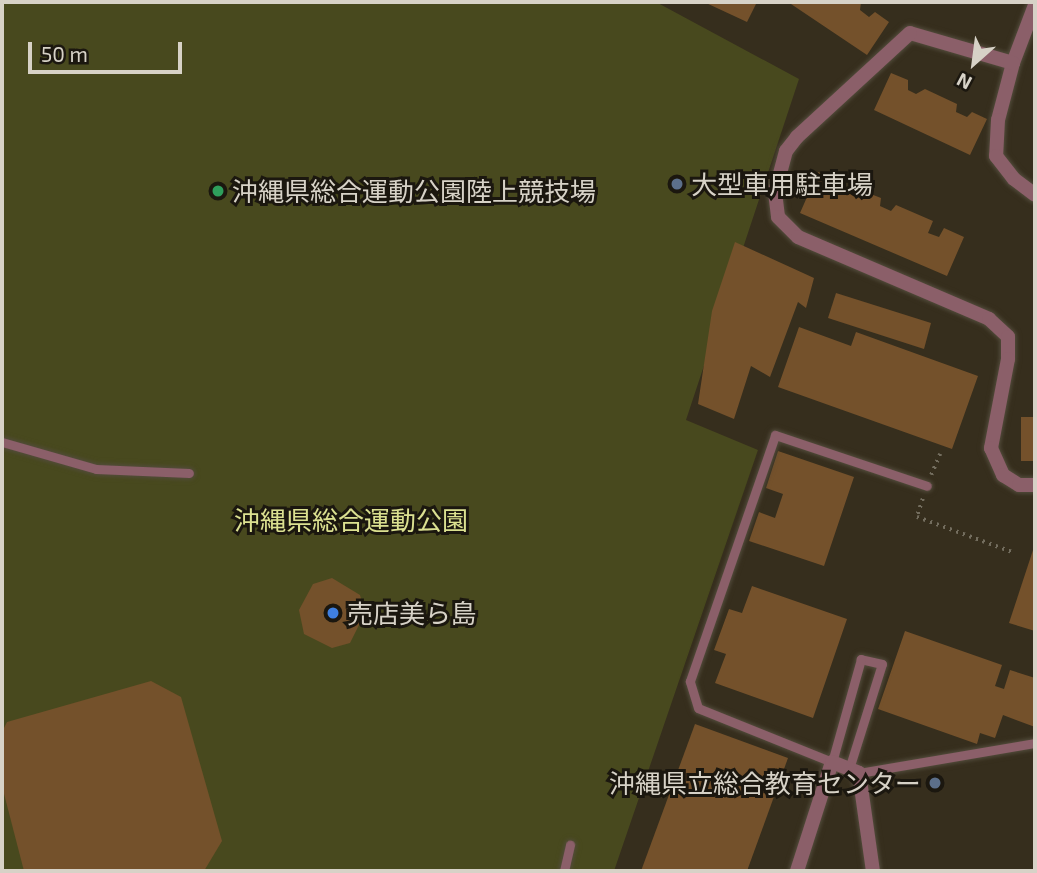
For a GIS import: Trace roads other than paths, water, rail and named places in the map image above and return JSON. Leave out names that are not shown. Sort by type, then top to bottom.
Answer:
[{"type":"street","points":[[1035,5],[1013,64],[998,120],[996,156],[1014,179],[1035,195]]},
{"type":"street","points":[[1013,64],[910,33],[797,137],[786,151],[775,192],[778,217],[798,237],[989,319],[1009,337],[1009,359],[991,448],[1003,475],[1019,485],[1035,485]]},
{"type":"street","points":[[797,871],[832,762],[854,771],[873,871]]},
{"type":"lane","points":[[927,486],[775,435],[690,681],[698,708],[832,762],[861,659],[882,664],[854,771],[1035,743]]},
{"type":"lane","points":[[2,442],[96,470],[189,473]]},
{"type":"lane","points":[[564,871],[570,845]]},
{"type":"place","name":"大型車用駐車場","points":[[677,184]]},
{"type":"place","name":"沖縄県総合運動公園陸上競技場","points":[[218,191]]},
{"type":"place","name":"売店美ら島","points":[[333,613]]},
{"type":"place","name":"沖縄県立総合教育センター","points":[[935,783]]},
{"type":"park label","name":"沖縄県総合運動公園","points":[[351,520]]}]
